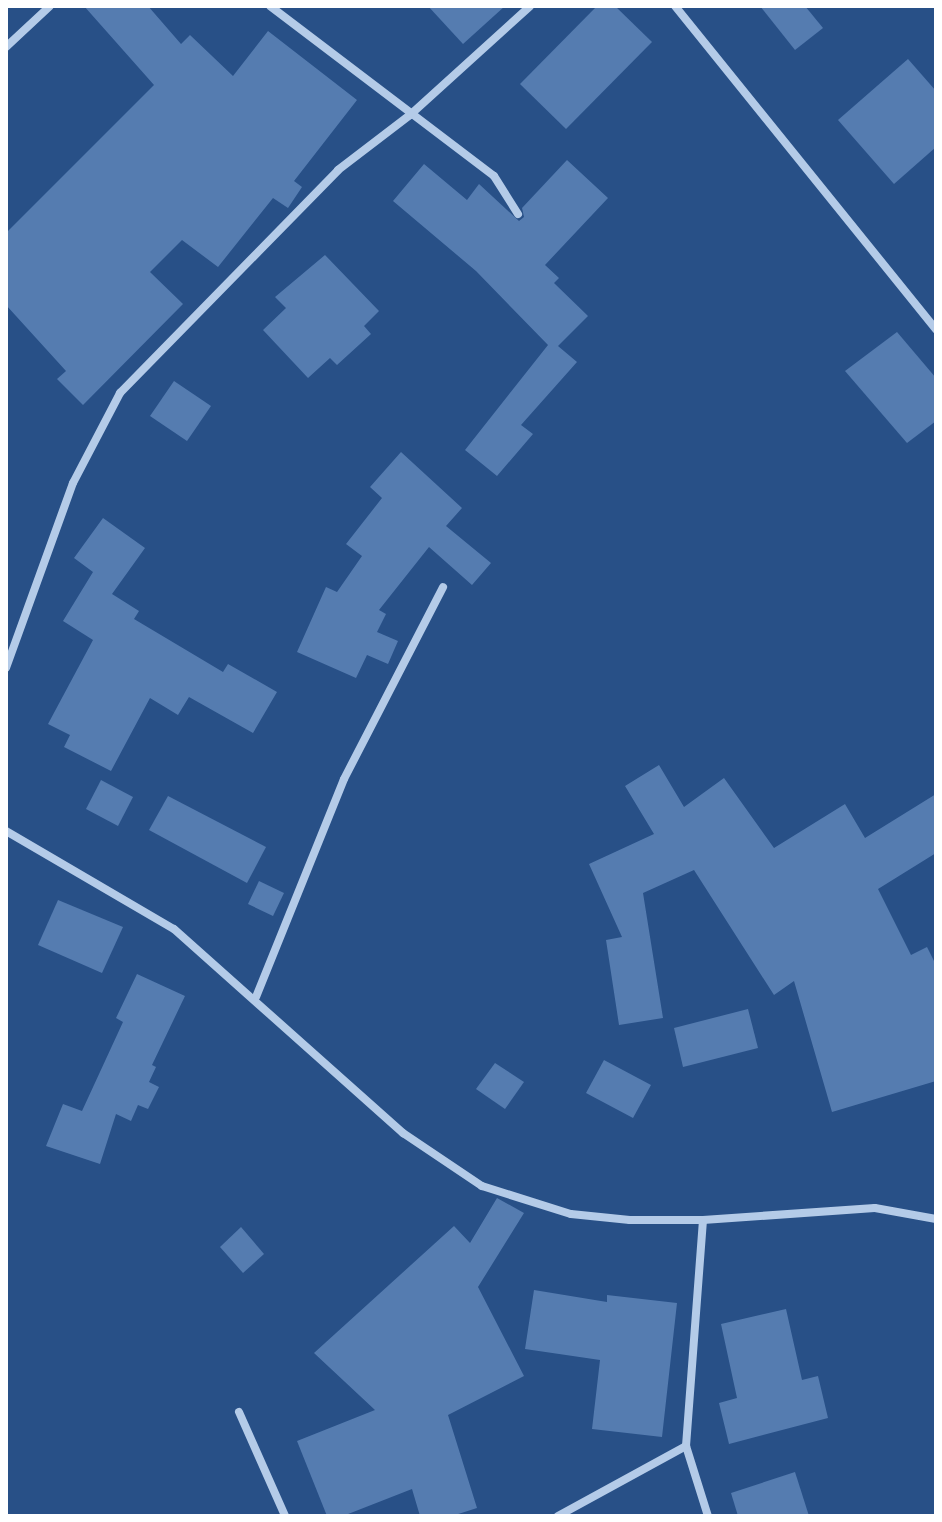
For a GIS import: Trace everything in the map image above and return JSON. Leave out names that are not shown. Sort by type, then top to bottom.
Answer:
[{"type":"street","points":[[6,47],[50,6]]},
{"type":"street","points":[[270,6],[494,176],[518,214]]},
{"type":"street","points":[[6,668],[73,483],[120,393],[338,170],[410,115],[530,6]]},
{"type":"street","points":[[675,6],[936,330]]},
{"type":"street","points":[[256,997],[344,779],[443,587]]},
{"type":"street","points":[[6,831],[174,929],[256,997],[300,1043],[403,1133],[482,1186],[571,1214],[703,1220],[875,1208],[936,1219]]},
{"type":"street","points":[[703,1220],[686,1446],[708,1516]]},
{"type":"street","points":[[239,1412],[285,1516]]},
{"type":"street","points":[[558,1516],[686,1446]]},
{"type":"building","points":[[84,6],[148,6],[181,44],[190,35],[233,76],[268,31],[357,100],[294,181],[302,187],[288,208],[273,198],[218,267],[182,240],[150,272],[183,304],[83,405],[57,379],[66,371],[6,305],[6,233],[154,85]]},
{"type":"building","points":[[428,6],[505,6],[463,44]]},
{"type":"building","points":[[597,6],[615,6],[652,42],[566,129],[520,84]]},
{"type":"building","points":[[760,6],[805,6],[823,28],[795,50]]},
{"type":"building","points":[[908,59],[936,91],[936,147],[894,184],[838,120]]},
{"type":"building","points":[[567,160],[608,198],[545,265],[559,278],[554,283],[588,316],[558,346],[577,362],[521,425],[533,434],[497,476],[465,450],[548,345],[476,271],[393,201],[424,164],[467,200],[479,184],[519,221],[524,217],[522,208]]},
{"type":"building","points":[[325,255],[379,311],[364,326],[371,334],[337,365],[330,358],[308,378],[263,330],[286,308],[275,297]]},
{"type":"building","points":[[897,332],[936,378],[936,421],[907,443],[845,371]]},
{"type":"building","points":[[174,381],[211,406],[187,441],[150,416]]},
{"type":"building","points":[[401,452],[462,508],[446,526],[491,563],[472,585],[429,547],[379,610],[386,614],[377,632],[398,641],[388,664],[367,655],[356,678],[297,652],[326,587],[337,592],[362,556],[346,544],[382,498],[370,487]]},
{"type":"building","points":[[103,518],[145,548],[112,594],[139,611],[134,619],[223,672],[228,664],[277,692],[253,733],[189,697],[178,715],[150,698],[111,771],[64,747],[70,735],[48,724],[93,640],[63,621],[93,572],[74,558]]},
{"type":"building","points":[[659,765],[684,807],[724,778],[774,848],[845,804],[865,838],[936,794],[936,853],[878,889],[911,955],[927,947],[936,965],[936,1081],[832,1112],[794,981],[774,995],[694,870],[643,893],[663,1018],[619,1025],[606,940],[622,937],[589,864],[654,834],[625,786]]},
{"type":"building","points":[[101,780],[133,797],[118,826],[86,809]]},
{"type":"building","points":[[168,796],[266,847],[247,883],[149,830]]},
{"type":"building","points":[[259,881],[284,893],[273,916],[248,904]]},
{"type":"building","points":[[58,900],[123,927],[102,973],[38,945]]},
{"type":"building","points":[[137,974],[185,996],[152,1065],[156,1067],[149,1082],[159,1087],[148,1109],[138,1105],[131,1121],[116,1114],[100,1164],[46,1146],[63,1104],[82,1111],[123,1022],[116,1018]]},
{"type":"building","points":[[748,1009],[758,1048],[683,1067],[674,1028]]},
{"type":"building","points":[[604,1060],[651,1085],[633,1118],[586,1093]]},
{"type":"building","points":[[495,1063],[524,1082],[505,1109],[476,1089]]},
{"type":"building","points":[[497,1198],[524,1213],[478,1287],[524,1376],[448,1415],[477,1508],[452,1516],[420,1516],[412,1489],[343,1516],[327,1516],[297,1441],[375,1410],[314,1353],[454,1226],[470,1243]]},
{"type":"building","points":[[241,1227],[264,1254],[243,1273],[220,1247]]},
{"type":"building","points":[[534,1290],[607,1302],[607,1295],[677,1303],[662,1437],[592,1429],[600,1360],[525,1349]]},
{"type":"building","points":[[786,1309],[802,1380],[818,1376],[828,1418],[729,1444],[719,1403],[737,1398],[721,1324]]},
{"type":"building","points":[[795,1472],[809,1516],[738,1516],[731,1493]]}]
